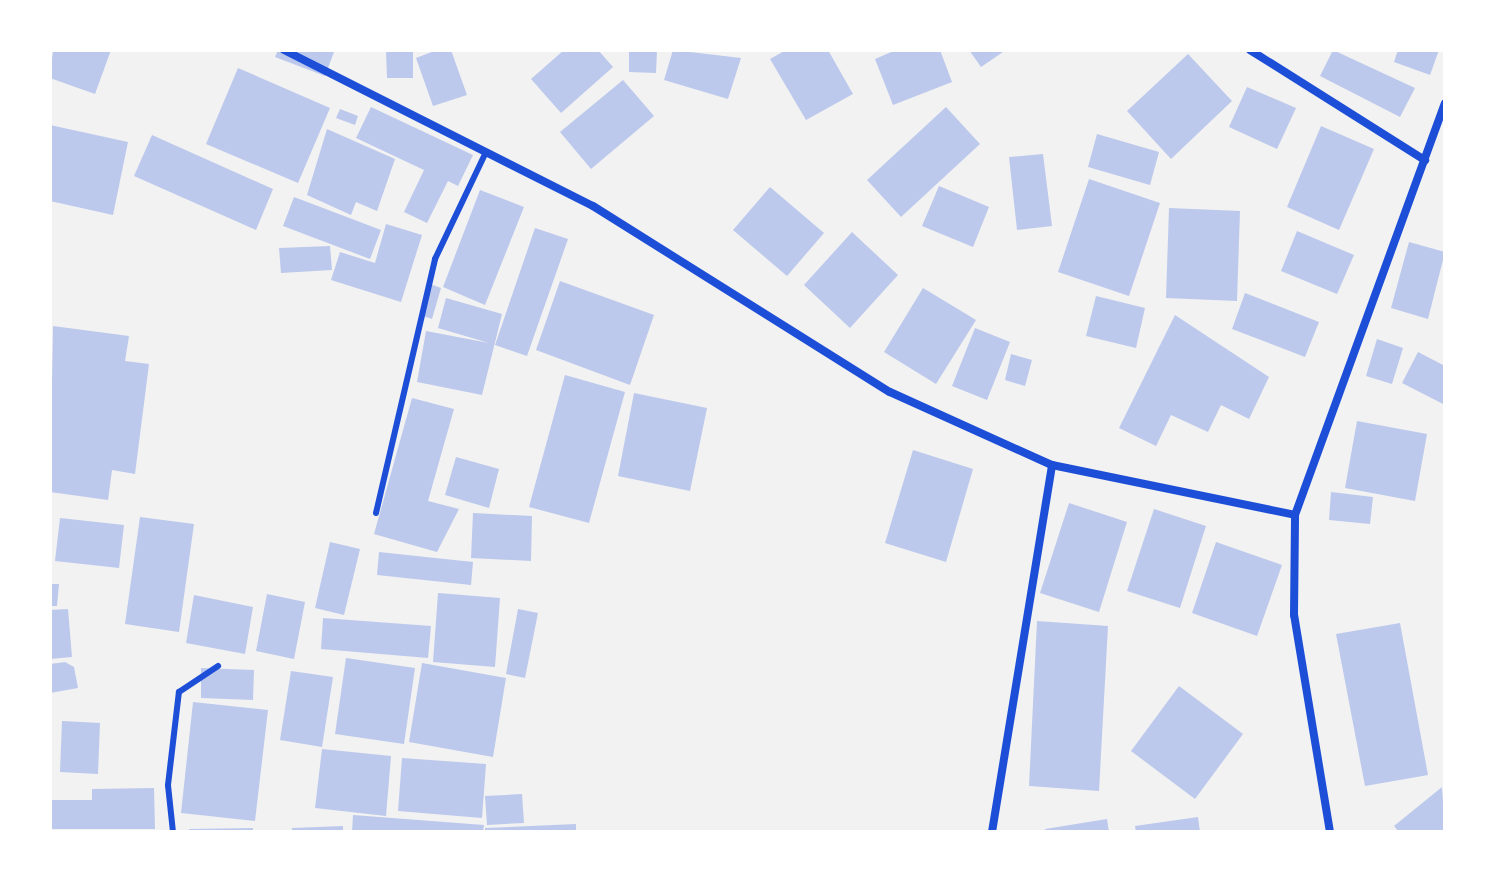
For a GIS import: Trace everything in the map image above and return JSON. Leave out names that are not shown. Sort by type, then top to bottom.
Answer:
[{"type":"street","points":[[284,50],[593,206],[890,392],[1052,465],[1295,515]]},
{"type":"street","points":[[1250,50],[1425,160]]},
{"type":"street","points":[[1330,832],[1294,615],[1295,515],[1445,103]]},
{"type":"street","points":[[992,832],[1052,465]]},
{"type":"lane","points":[[376,513],[435,259],[485,154]]},
{"type":"lane","points":[[173,832],[168,785],[179,692],[218,666]]},
{"type":"building","points":[[53,50],[111,50],[95,94],[50,78]]},
{"type":"building","points":[[278,50],[334,52],[325,76],[275,57]]},
{"type":"building","points":[[386,50],[413,50],[413,78],[387,78]]},
{"type":"building","points":[[437,50],[451,50],[467,95],[433,106],[416,58]]},
{"type":"building","points":[[564,50],[598,50],[613,67],[561,113],[531,79]]},
{"type":"building","points":[[629,50],[657,50],[656,73],[629,72]]},
{"type":"building","points":[[673,50],[741,58],[728,99],[664,80]]},
{"type":"building","points":[[786,50],[828,50],[853,94],[806,120],[770,59]]},
{"type":"building","points":[[896,50],[940,50],[952,82],[893,105],[875,59]]},
{"type":"building","points":[[969,50],[1006,50],[981,67]]},
{"type":"building","points":[[1333,50],[1415,88],[1400,117],[1320,76]]},
{"type":"building","points":[[1398,50],[1439,50],[1430,75],[1394,62]]},
{"type":"building","points":[[1188,54],[1232,101],[1171,159],[1127,111]]},
{"type":"building","points":[[238,68],[330,108],[298,183],[206,144]]},
{"type":"building","points":[[623,80],[654,116],[591,169],[560,132]]},
{"type":"building","points":[[1247,87],[1296,108],[1277,149],[1229,127]]},
{"type":"building","points":[[371,107],[473,155],[458,186],[448,181],[427,223],[404,212],[424,170],[356,138]]},
{"type":"building","points":[[946,107],[980,144],[901,217],[867,180]]},
{"type":"building","points":[[340,109],[358,116],[355,125],[336,118]]},
{"type":"building","points":[[50,125],[128,142],[113,215],[50,201]]},
{"type":"building","points":[[1321,126],[1374,149],[1339,230],[1287,207]]},
{"type":"building","points":[[327,129],[395,159],[377,211],[356,202],[351,215],[307,195]]},
{"type":"building","points":[[1097,134],[1159,152],[1150,185],[1088,167]]},
{"type":"building","points":[[152,135],[273,189],[256,230],[134,176]]},
{"type":"building","points":[[1043,154],[1052,226],[1017,230],[1009,157]]},
{"type":"building","points":[[1089,179],[1160,203],[1129,296],[1058,272]]},
{"type":"building","points":[[939,186],[989,207],[973,247],[922,226]]},
{"type":"building","points":[[770,187],[824,233],[787,276],[733,230]]},
{"type":"building","points":[[480,190],[524,207],[485,305],[443,287]]},
{"type":"building","points":[[294,197],[381,230],[370,259],[283,226]]},
{"type":"building","points":[[1169,208],[1240,211],[1237,301],[1166,298]]},
{"type":"building","points":[[386,224],[422,235],[401,302],[331,280],[340,252],[375,263]]},
{"type":"building","points":[[535,228],[568,239],[527,356],[495,345]]},
{"type":"building","points":[[1297,231],[1354,255],[1337,294],[1281,271]]},
{"type":"building","points":[[852,232],[898,275],[850,328],[804,285]]},
{"type":"building","points":[[1409,242],[1445,252],[1428,319],[1391,308]]},
{"type":"building","points":[[330,246],[332,270],[281,273],[279,248]]},
{"type":"building","points":[[560,281],[654,315],[630,385],[536,350]]},
{"type":"building","points":[[430,284],[441,288],[432,319],[420,315]]},
{"type":"building","points":[[923,288],[976,320],[936,384],[884,352]]},
{"type":"building","points":[[1245,293],[1319,322],[1305,357],[1232,329]]},
{"type":"building","points":[[1096,296],[1145,308],[1136,348],[1086,336]]},
{"type":"building","points":[[446,298],[502,314],[482,395],[417,382],[426,331],[489,343],[438,328]]},
{"type":"building","points":[[1175,315],[1269,377],[1249,419],[1221,405],[1208,432],[1171,415],[1156,446],[1119,428]]},
{"type":"building","points":[[53,326],[129,336],[125,361],[149,364],[135,474],[112,470],[108,500],[50,492]]},
{"type":"building","points":[[975,328],[1010,342],[987,400],[952,386]]},
{"type":"building","points":[[1377,339],[1403,348],[1392,384],[1366,376]]},
{"type":"building","points":[[1418,352],[1445,366],[1445,405],[1402,383]]},
{"type":"building","points":[[1011,354],[1032,360],[1025,386],[1005,380]]},
{"type":"building","points":[[565,375],[625,392],[589,523],[529,507]]},
{"type":"building","points":[[634,393],[707,408],[690,491],[618,476]]},
{"type":"building","points":[[412,398],[454,409],[428,501],[459,509],[437,552],[374,534]]},
{"type":"building","points":[[1357,421],[1427,434],[1415,501],[1345,488]]},
{"type":"building","points":[[913,450],[973,469],[946,562],[885,543]]},
{"type":"building","points":[[456,457],[499,469],[489,508],[445,495]]},
{"type":"building","points":[[1331,492],[1373,497],[1370,524],[1329,520]]},
{"type":"building","points":[[1069,503],[1127,522],[1099,612],[1040,593]]},
{"type":"building","points":[[1154,509],[1206,526],[1180,608],[1127,591]]},
{"type":"building","points":[[473,513],[532,516],[531,561],[471,558]]},
{"type":"building","points":[[140,517],[194,524],[179,632],[125,624]]},
{"type":"building","points":[[60,518],[124,525],[119,568],[55,561]]},
{"type":"building","points":[[330,542],[360,549],[344,615],[315,608]]},
{"type":"building","points":[[1216,542],[1282,565],[1257,636],[1192,613]]},
{"type":"building","points":[[379,552],[473,562],[471,585],[377,575]]},
{"type":"building","points":[[50,584],[59,584],[57,606],[50,606]]},
{"type":"building","points":[[438,593],[500,598],[495,667],[433,662]]},
{"type":"building","points":[[267,594],[305,602],[294,659],[256,651]]},
{"type":"building","points":[[194,595],[253,607],[245,654],[186,643]]},
{"type":"building","points":[[68,609],[72,657],[50,659],[50,610]]},
{"type":"building","points":[[518,609],[538,613],[525,678],[506,674]]},
{"type":"building","points":[[323,618],[431,626],[428,658],[321,649]]},
{"type":"building","points":[[1037,621],[1108,626],[1099,791],[1029,786]]},
{"type":"building","points":[[1400,623],[1428,775],[1365,786],[1336,634]]},
{"type":"building","points":[[346,658],[415,668],[404,744],[335,734]]},
{"type":"building","points":[[65,662],[74,667],[78,688],[50,693],[50,664]]},
{"type":"building","points":[[422,663],[506,678],[493,757],[409,742]]},
{"type":"building","points":[[201,668],[254,670],[253,700],[201,698]]},
{"type":"building","points":[[291,671],[333,677],[322,747],[280,740]]},
{"type":"building","points":[[1179,686],[1243,734],[1195,799],[1131,751]]},
{"type":"building","points":[[193,702],[268,710],[255,821],[181,813]]},
{"type":"building","points":[[62,721],[100,723],[98,774],[60,772]]},
{"type":"building","points":[[322,749],[391,756],[386,816],[315,808]]},
{"type":"building","points":[[402,758],[486,764],[482,818],[398,811]]},
{"type":"building","points":[[1442,787],[1445,832],[1399,832],[1394,826]]},
{"type":"building","points":[[154,788],[155,829],[50,829],[50,800],[92,800],[92,789]]},
{"type":"building","points":[[522,794],[524,823],[487,825],[485,796]]},
{"type":"building","points":[[353,815],[484,825],[483,832],[352,832]]},
{"type":"building","points":[[1198,817],[1200,832],[1136,832],[1135,826]]},
{"type":"building","points":[[1107,819],[1109,832],[1046,832],[1045,829]]},
{"type":"building","points":[[576,824],[576,832],[485,832],[485,828]]},
{"type":"building","points":[[343,826],[343,832],[292,832],[292,828]]},
{"type":"building","points":[[253,828],[253,832],[189,832],[189,829]]}]
